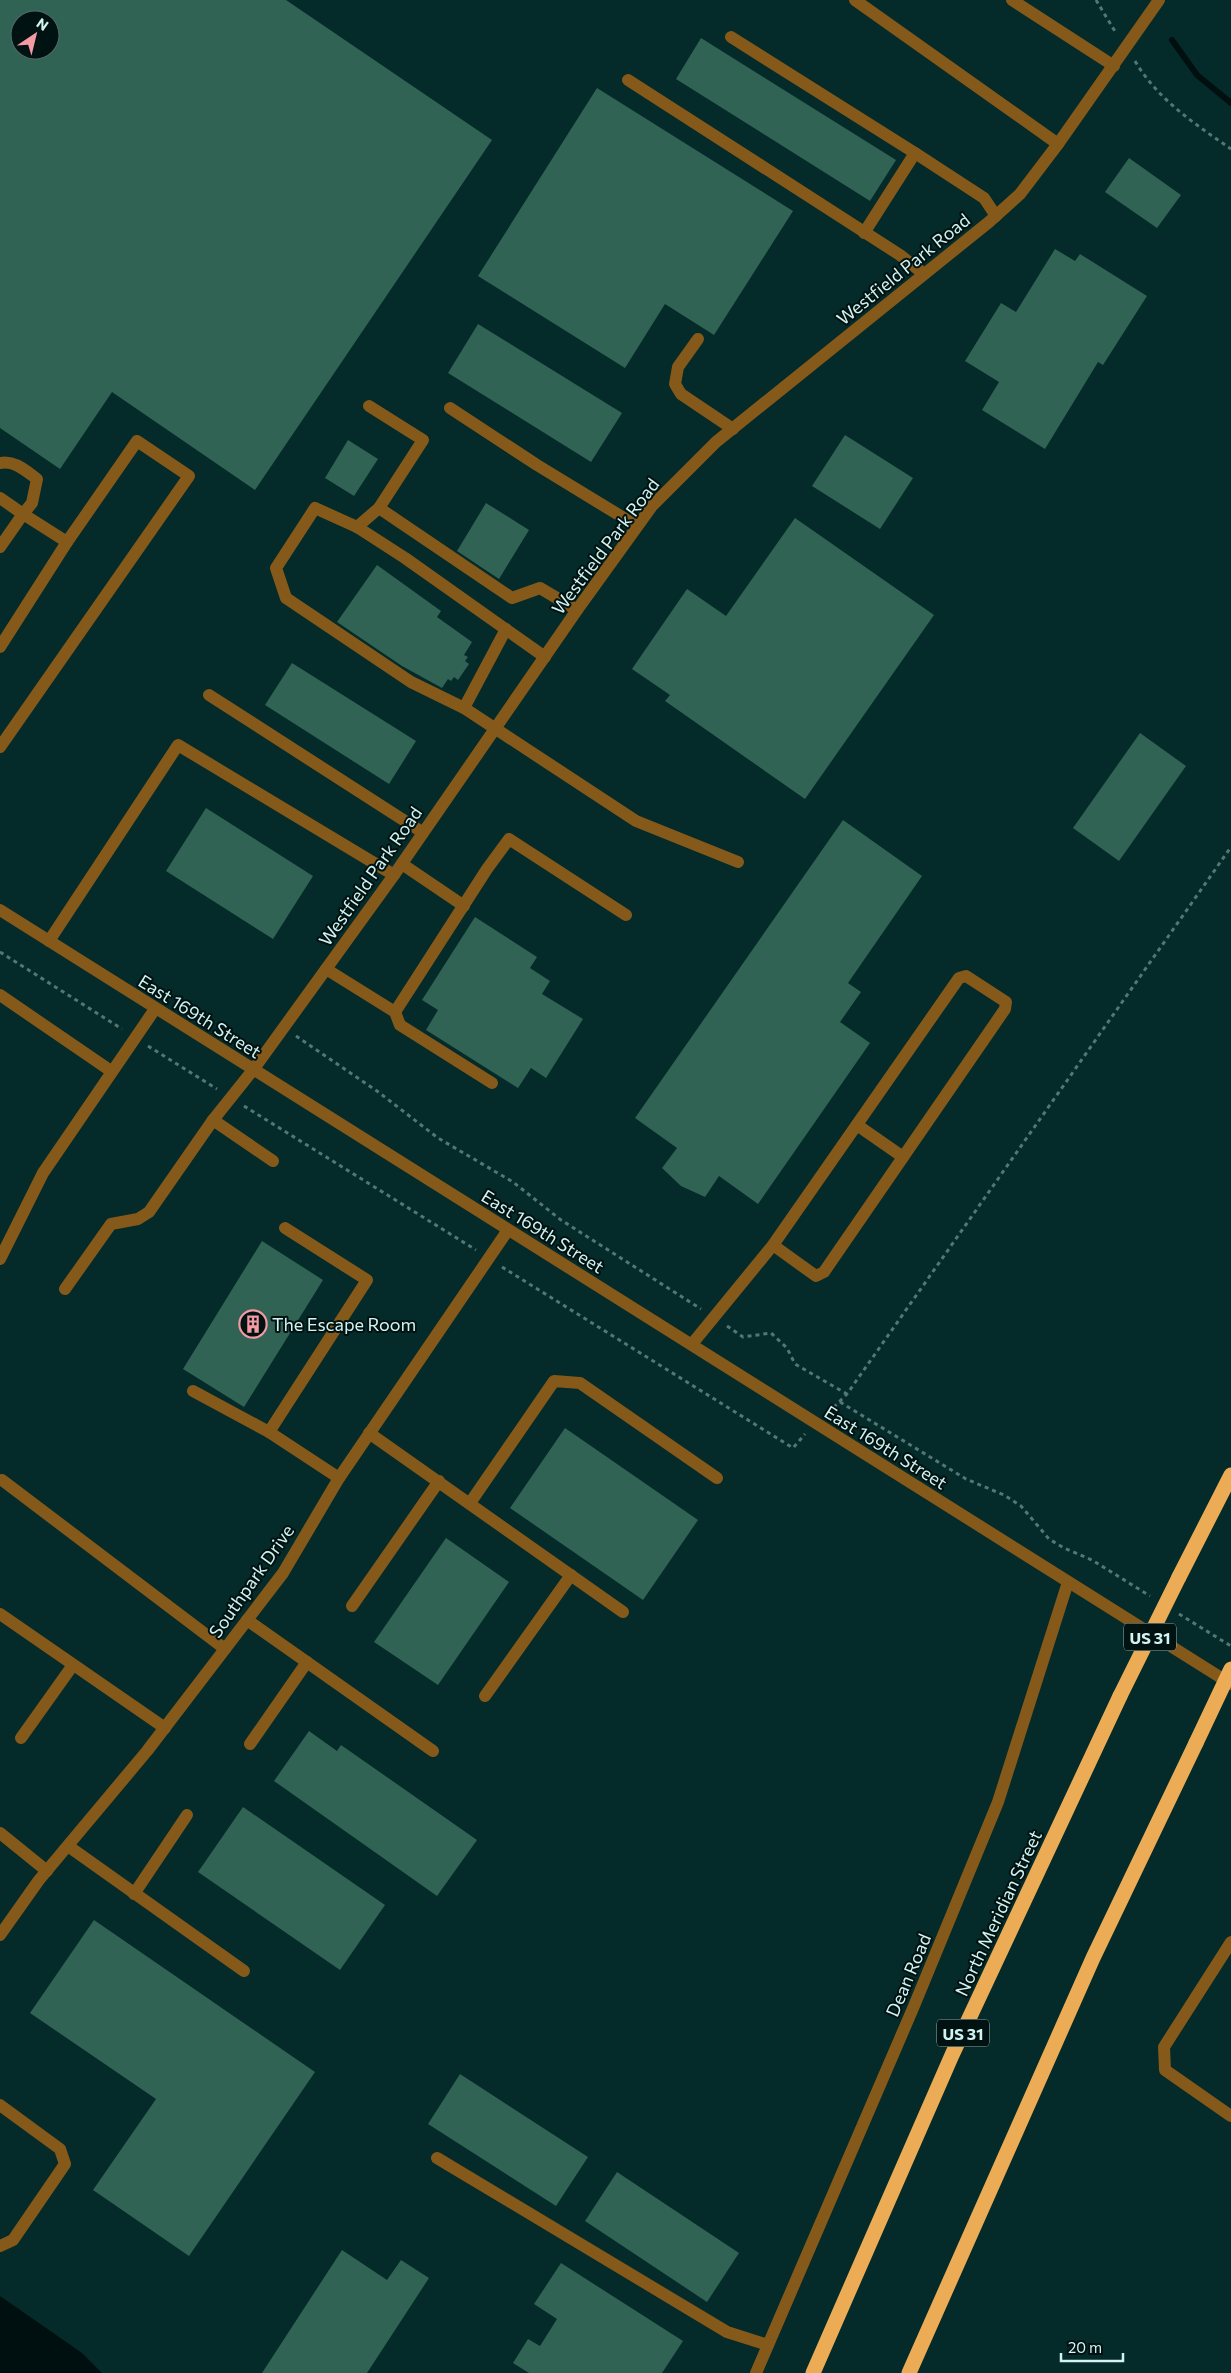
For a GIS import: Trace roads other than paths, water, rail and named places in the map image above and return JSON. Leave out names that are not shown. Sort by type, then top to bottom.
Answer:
[{"type":"highway","name":"North Meridian Street","points":[[813,2373],[952,2055],[1120,1696],[1231,1475]]},
{"type":"highway","points":[[910,2373],[1093,1958],[1231,1669]]},
{"type":"street","points":[[855,0],[1058,144]]},
{"type":"street","points":[[1012,0],[1114,66]]},
{"type":"street","name":"Westfield Park Road","points":[[66,1289],[111,1224],[138,1219],[150,1212],[213,1120],[253,1070],[402,864],[422,832],[577,610],[652,506],[682,475],[733,429],[996,216],[1020,194],[1114,66],[1159,0]]},
{"type":"street","points":[[731,37],[984,198],[996,216]]},
{"type":"street","points":[[628,80],[864,232],[924,274]]},
{"type":"street","points":[[864,232],[915,153]]},
{"type":"street","points":[[698,339],[678,367],[675,384],[681,394],[733,429]]},
{"type":"street","points":[[357,527],[379,508],[424,440],[369,406]]},
{"type":"street","points":[[450,408],[537,465],[637,526]]},
{"type":"street","points":[[0,647],[67,542],[137,441],[189,476],[0,747]]},
{"type":"street","points":[[0,463],[6,462],[19,466],[36,480],[32,503],[0,547]]},
{"type":"street","points":[[0,498],[67,542]]},
{"type":"street","points":[[545,657],[357,527],[315,508],[276,568],[286,598],[411,682],[464,708],[636,821],[738,862]]},
{"type":"street","points":[[379,508],[512,598],[540,588],[577,610]]},
{"type":"street","points":[[464,708],[506,629]]},
{"type":"street","points":[[208,695],[422,832]]},
{"type":"street","points":[[49,941],[178,745],[394,875]]},
{"type":"street","points":[[395,1012],[509,839],[626,915]]},
{"type":"street","points":[[402,864],[464,906]]},
{"type":"street","name":"East 169th Street","points":[[0,910],[155,1010],[692,1344],[1231,1684]]},
{"type":"street","points":[[326,969],[395,1012],[400,1025],[492,1083]]},
{"type":"street","points":[[692,1344],[773,1245],[959,978],[966,976],[1006,1002],[1005,1008],[824,1272],[816,1276],[773,1245]]},
{"type":"street","points":[[0,994],[111,1071]]},
{"type":"street","points":[[0,1260],[43,1173],[111,1071],[155,1010]]},
{"type":"street","points":[[213,1120],[273,1161]]},
{"type":"street","points":[[857,1124],[904,1157]]},
{"type":"street","points":[[269,1432],[368,1280],[285,1228]]},
{"type":"street","name":"Southpark Drive","points":[[0,1935],[47,1872],[165,1728],[283,1573],[339,1478],[508,1230]]},
{"type":"street","points":[[470,1503],[554,1380],[580,1384],[717,1478]]},
{"type":"street","points":[[193,1391],[269,1432],[339,1478]]},
{"type":"street","points":[[369,1433],[623,1612]]},
{"type":"street","points":[[2,1480],[105,1556],[225,1649]]},
{"type":"street","points":[[352,1606],[439,1481]]},
{"type":"street","points":[[485,1696],[571,1575]]},
{"type":"street","name":"Dean Road","points":[[756,2373],[914,2006],[998,1802],[1068,1582]]},
{"type":"street","points":[[0,1614],[165,1728]]},
{"type":"street","points":[[247,1620],[433,1751]]},
{"type":"street","points":[[250,1744],[307,1662]]},
{"type":"street","points":[[21,1738],[73,1665]]},
{"type":"street","points":[[134,1894],[187,1815]]},
{"type":"street","points":[[0,1833],[47,1872]]},
{"type":"street","points":[[68,1846],[244,1971]]},
{"type":"street","points":[[1231,1942],[1164,2047],[1165,2070],[1231,2116]]},
{"type":"street","points":[[0,2105],[60,2149],[65,2164],[13,2240],[0,2246]]},
{"type":"street","points":[[437,2158],[726,2332],[768,2345]]},
{"type":"waterway","points":[[1172,40],[1197,75],[1231,103]]},
{"type":"place","name":"The Escape Room","points":[[253,1324]]}]
